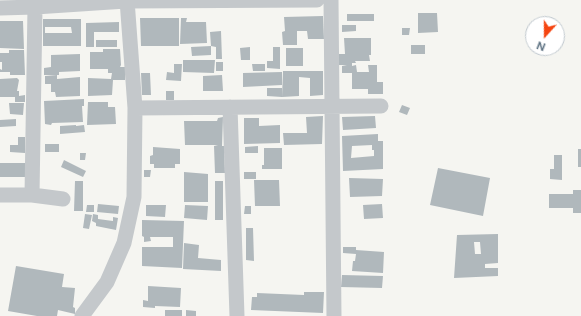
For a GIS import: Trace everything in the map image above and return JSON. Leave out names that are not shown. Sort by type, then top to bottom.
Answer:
[{"type":"street","points":[[16,0],[35,7]]},
{"type":"street","points":[[82,316],[107,282],[124,242],[134,197],[135,108],[126,0]]},
{"type":"street","points":[[0,8],[35,7],[126,0],[317,0]]},
{"type":"street","points":[[331,0],[334,316]]},
{"type":"street","points":[[32,196],[35,7]]},
{"type":"street","points":[[135,108],[381,106]]},
{"type":"street","points":[[230,107],[237,316]]},
{"type":"street","points":[[0,195],[63,199]]},
{"type":"building","points":[[418,13],[437,13],[438,32],[418,33]]},
{"type":"building","points":[[347,14],[374,14],[374,21],[347,21]]},
{"type":"building","points":[[323,16],[324,39],[308,39],[307,31],[297,31],[297,45],[283,45],[282,32],[285,31],[284,17]]},
{"type":"building","points":[[140,18],[179,18],[179,46],[141,46]]},
{"type":"building","points":[[181,18],[187,18],[186,22],[206,22],[207,43],[180,44]]},
{"type":"building","points":[[43,19],[81,19],[81,46],[43,46]],"holes":[[[45,27],[71,27],[72,33],[45,33]]]},
{"type":"building","points":[[0,21],[23,21],[24,49],[0,48]]},
{"type":"building","points":[[119,22],[119,32],[94,32],[94,47],[86,47],[86,23]]},
{"type":"building","points":[[342,25],[356,25],[356,31],[342,32]]},
{"type":"building","points":[[402,28],[410,28],[409,35],[402,35]]},
{"type":"building","points":[[221,31],[222,59],[216,59],[216,47],[211,46],[210,32]]},
{"type":"building","points":[[344,38],[371,38],[371,55],[369,55],[370,61],[355,61],[356,63],[352,63],[352,66],[356,65],[357,72],[369,72],[368,65],[377,65],[377,82],[383,82],[383,94],[368,94],[368,89],[352,89],[352,73],[342,73],[342,66],[347,65],[339,65],[339,54],[345,54]]},
{"type":"building","points":[[96,40],[117,40],[117,47],[96,47]]},
{"type":"building","points":[[411,45],[425,45],[425,54],[411,54]]},
{"type":"building","points":[[211,46],[211,55],[192,56],[191,47]]},
{"type":"building","points":[[250,47],[250,60],[241,60],[240,48]]},
{"type":"building","points":[[273,47],[280,47],[280,69],[267,68],[267,61],[273,61]]},
{"type":"building","points":[[286,48],[303,48],[303,66],[286,66]]},
{"type":"building","points":[[103,49],[120,49],[120,67],[125,67],[125,80],[113,80],[112,95],[88,96],[88,78],[111,79],[112,73],[108,73],[108,69],[90,69],[90,52],[103,52]]},
{"type":"building","points":[[9,50],[24,50],[25,75],[10,75],[10,72],[0,72],[0,69],[2,70],[2,62],[0,62],[0,53],[9,53]]},
{"type":"building","points":[[80,54],[80,71],[59,72],[59,75],[44,75],[44,68],[51,67],[51,55]]},
{"type":"building","points":[[183,60],[215,60],[214,73],[183,72]]},
{"type":"building","points":[[216,62],[223,62],[223,71],[216,71]]},
{"type":"building","points":[[174,64],[182,64],[181,81],[166,80],[167,72],[174,73]]},
{"type":"building","points":[[252,64],[265,64],[265,71],[253,71]]},
{"type":"building","points":[[283,71],[323,71],[323,95],[310,96],[310,78],[299,77],[299,96],[282,97]]},
{"type":"building","points":[[282,72],[282,85],[243,87],[243,73]]},
{"type":"building","points":[[141,73],[150,73],[151,95],[142,95]]},
{"type":"building","points":[[57,75],[57,79],[80,77],[80,96],[56,97],[55,92],[51,92],[51,84],[45,84],[45,76]]},
{"type":"building","points":[[222,75],[223,91],[203,91],[203,76]]},
{"type":"building","points":[[17,78],[19,80],[17,91],[19,91],[19,96],[25,95],[25,102],[15,102],[15,97],[0,97],[0,79]]},
{"type":"building","points":[[267,88],[282,88],[282,97],[267,96]]},
{"type":"building","points":[[166,91],[174,91],[174,100],[166,100]]},
{"type":"building","points":[[84,99],[84,106],[82,106],[83,122],[52,123],[51,125],[45,124],[44,101]]},
{"type":"building","points":[[88,102],[108,102],[108,107],[115,107],[116,124],[87,125]]},
{"type":"building","points":[[9,103],[24,103],[23,115],[10,114]]},
{"type":"building","points":[[402,105],[410,108],[407,115],[399,112]]},
{"type":"building","points":[[323,116],[322,144],[284,145],[283,133],[307,133],[306,117]]},
{"type":"building","points":[[375,116],[376,128],[343,130],[342,117]]},
{"type":"building","points":[[223,117],[222,146],[224,146],[225,173],[215,173],[214,146],[218,145],[185,145],[184,121],[217,121],[218,118]]},
{"type":"building","points":[[244,118],[259,118],[259,126],[280,125],[280,143],[244,144]]},
{"type":"building","points":[[16,119],[16,126],[0,127],[0,120]]},
{"type":"building","points":[[84,125],[85,132],[60,134],[60,126]]},
{"type":"building","points":[[378,134],[378,141],[383,141],[383,169],[343,171],[342,136]],"holes":[[[372,145],[372,150],[374,150],[374,156],[351,158],[352,146]]]},
{"type":"building","points":[[18,137],[25,137],[25,153],[10,152],[10,145],[18,145]]},
{"type":"building","points":[[45,144],[59,144],[59,152],[45,152]]},
{"type":"building","points":[[258,146],[258,153],[245,153],[245,147]]},
{"type":"building","points":[[153,147],[180,149],[180,164],[175,164],[175,168],[154,168],[154,164],[150,164],[150,156],[153,155]]},
{"type":"building","points":[[264,148],[282,148],[282,169],[262,169],[262,165],[264,165]]},
{"type":"building","points":[[578,149],[581,149],[581,167],[578,167]]},
{"type":"building","points":[[80,153],[86,153],[85,160],[80,160]]},
{"type":"building","points":[[554,155],[562,155],[562,180],[550,179],[550,169],[554,169]]},
{"type":"building","points":[[64,160],[86,171],[83,177],[61,167]]},
{"type":"building","points":[[0,163],[25,163],[25,177],[0,177]]},
{"type":"building","points":[[438,168],[490,178],[483,216],[430,205]]},
{"type":"building","points":[[144,170],[151,170],[150,177],[144,177]]},
{"type":"building","points":[[184,172],[208,174],[208,202],[184,202]]},
{"type":"building","points":[[244,172],[256,172],[256,179],[244,179]]},
{"type":"building","points":[[349,178],[383,179],[382,196],[350,197]]},
{"type":"building","points":[[254,180],[279,180],[280,206],[255,206]]},
{"type":"building","points":[[75,181],[83,181],[83,211],[74,211]]},
{"type":"building","points":[[215,181],[223,181],[223,220],[215,220]]},
{"type":"building","points":[[573,190],[581,190],[581,213],[573,213],[573,208],[549,208],[549,194],[573,194]]},
{"type":"building","points":[[98,204],[119,206],[118,214],[97,212]]},
{"type":"building","points":[[382,204],[383,218],[364,219],[363,205]]},
{"type":"building","points":[[87,205],[94,205],[94,212],[86,212]]},
{"type":"building","points":[[146,205],[166,205],[165,217],[146,216]]},
{"type":"building","points":[[185,205],[208,206],[207,220],[184,218]]},
{"type":"building","points":[[245,206],[251,206],[251,214],[244,214]]},
{"type":"building","points":[[85,214],[92,215],[89,229],[83,228]]},
{"type":"building","points":[[93,214],[98,215],[98,219],[113,221],[113,217],[118,218],[116,230],[96,226],[96,223],[92,221]]},
{"type":"building","points":[[142,220],[184,221],[182,268],[142,266],[142,247],[173,247],[173,237],[150,237],[151,241],[144,242],[144,237],[142,236]]},
{"type":"building","points":[[246,228],[253,228],[254,261],[246,260]]},
{"type":"building","points":[[498,234],[498,263],[485,264],[485,268],[498,268],[498,276],[454,278],[457,235]],"holes":[[[474,242],[480,242],[481,254],[475,254]]]},
{"type":"building","points":[[184,243],[199,245],[198,258],[221,260],[221,271],[183,269]]},
{"type":"building","points":[[343,247],[356,247],[356,250],[384,252],[383,273],[352,271],[353,261],[355,261],[356,254],[343,253]]},
{"type":"building","points":[[16,266],[64,274],[62,287],[75,288],[73,307],[75,308],[75,314],[58,310],[57,316],[37,316],[8,311]]},
{"type":"building","points":[[342,275],[383,276],[382,288],[341,287]]},
{"type":"building","points":[[148,286],[181,288],[180,307],[143,307],[143,300],[148,301]]},
{"type":"building","points":[[304,292],[324,292],[323,313],[251,310],[252,297],[257,297],[257,293],[304,295]]},
{"type":"building","points":[[165,310],[182,310],[182,316],[165,316]]},
{"type":"building","points":[[186,310],[196,311],[196,316],[186,316]]}]
